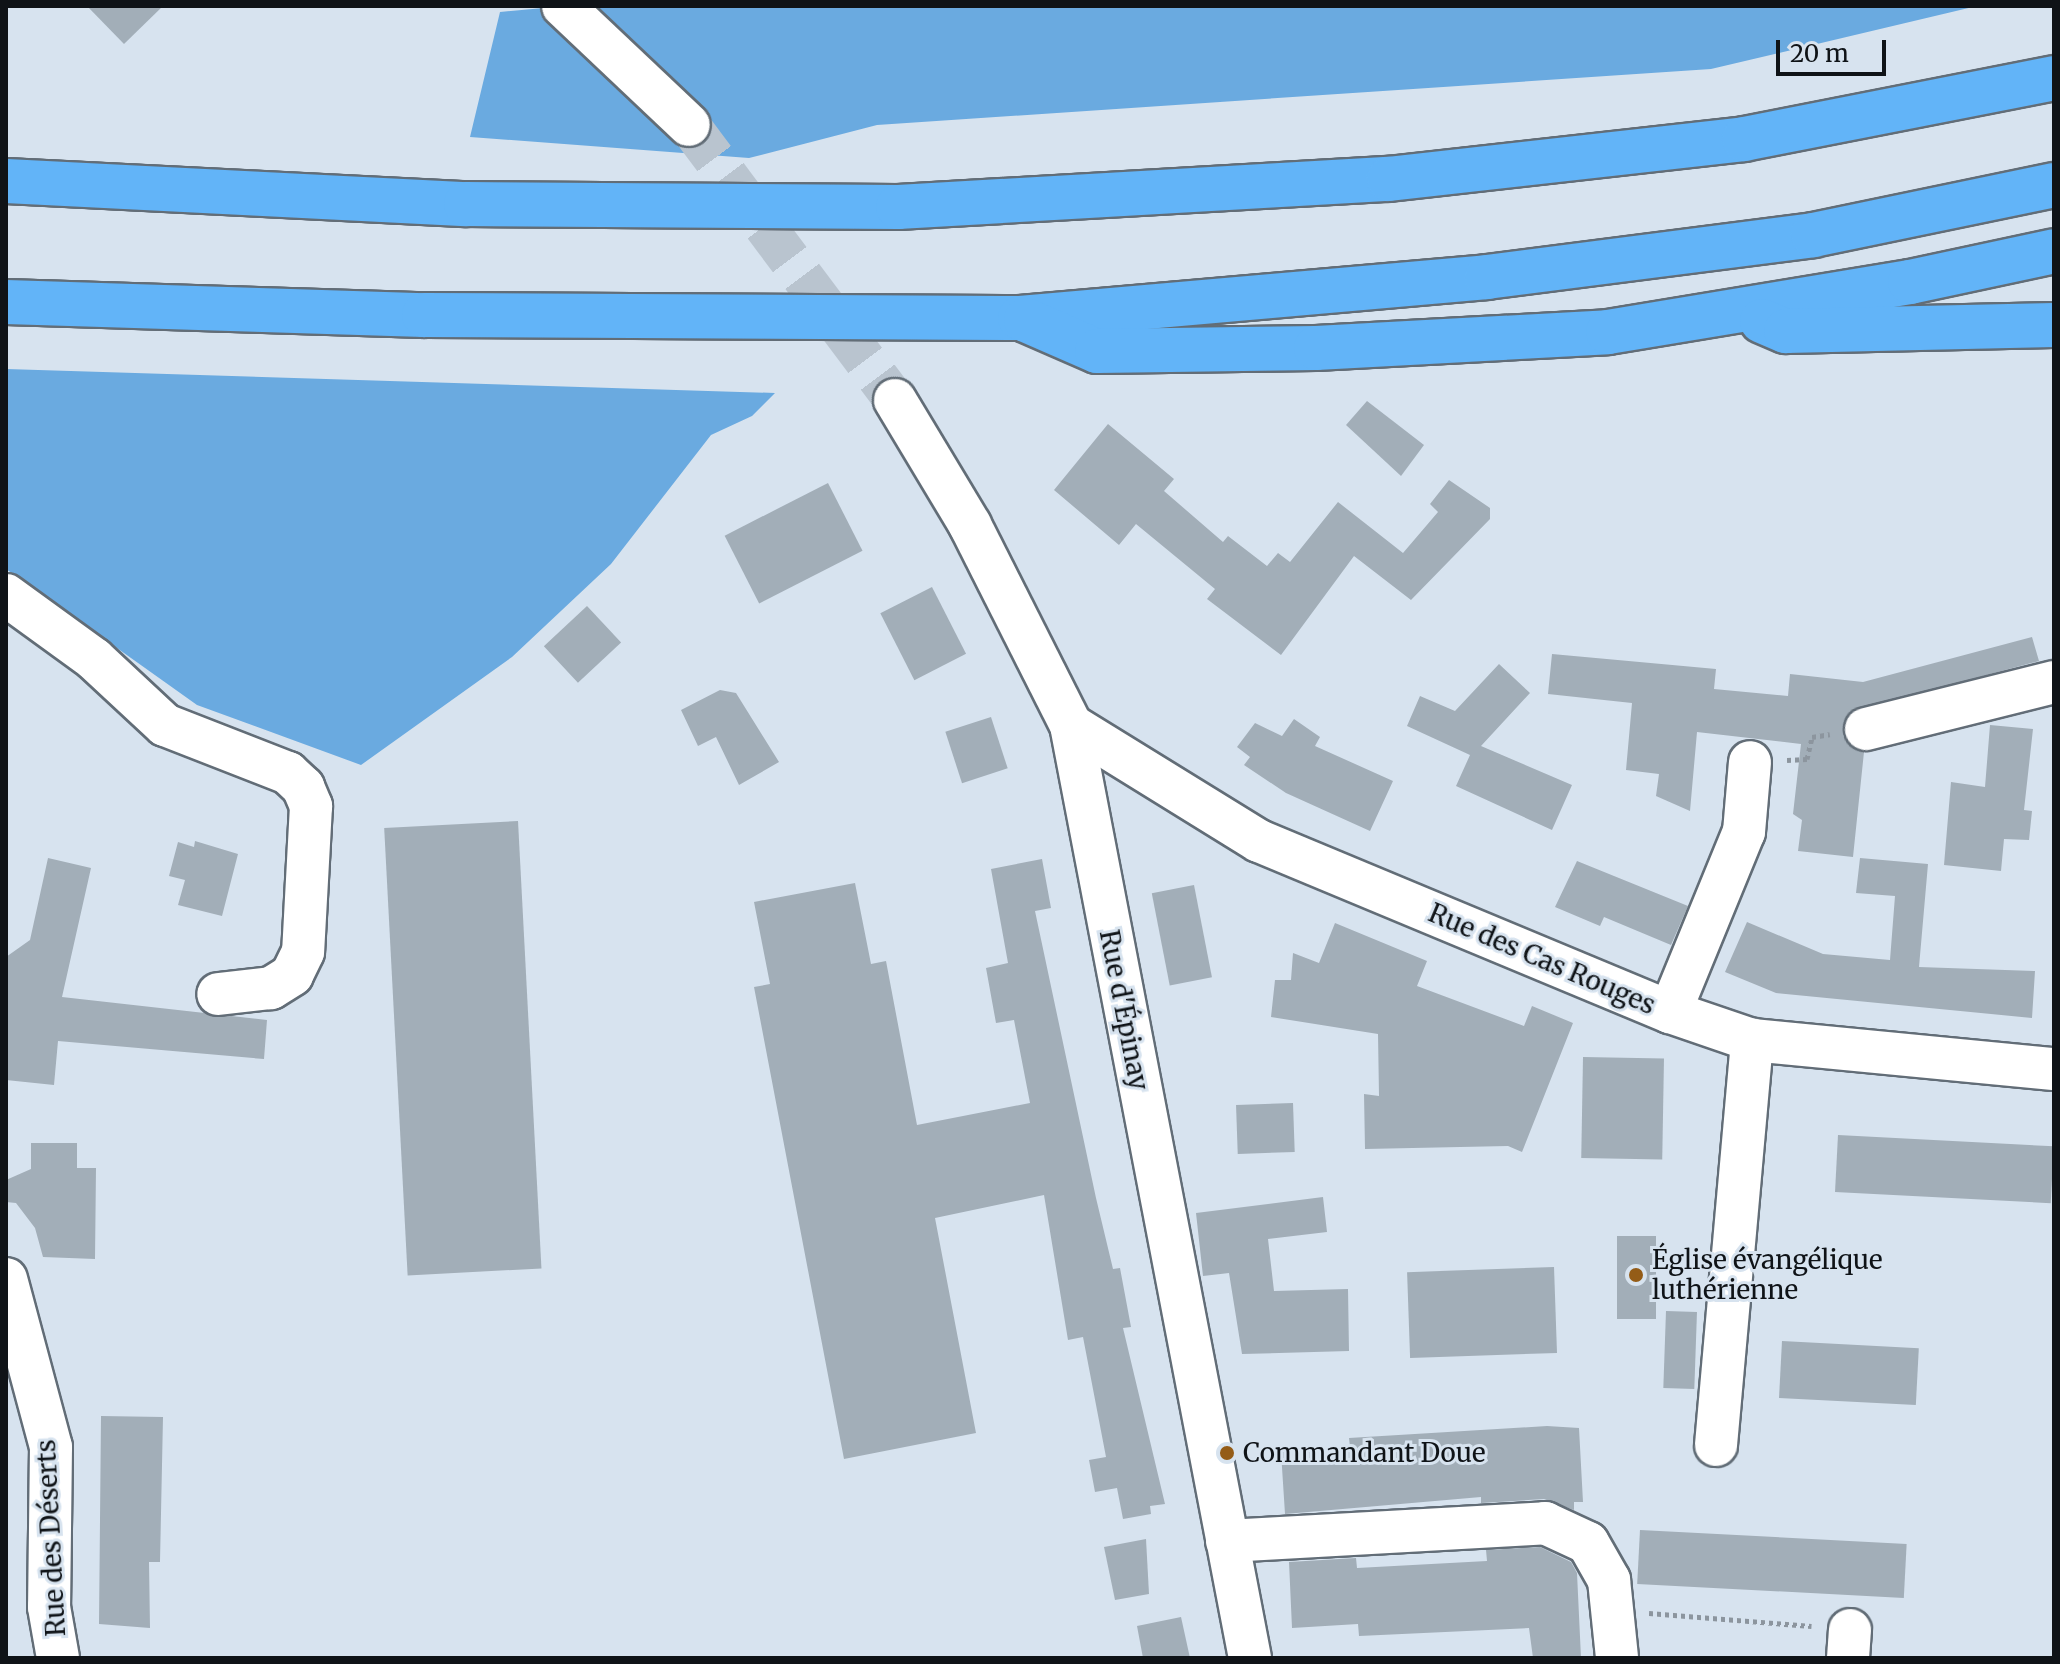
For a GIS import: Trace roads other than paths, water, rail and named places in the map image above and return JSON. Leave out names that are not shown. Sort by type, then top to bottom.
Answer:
[{"type":"highway","points":[[6,181],[466,204],[898,207],[1389,179],[1744,139],[2054,78]]},
{"type":"highway","points":[[6,302],[424,315],[1020,318],[1502,275],[1813,235],[2054,185]]},
{"type":"highway","points":[[1020,318],[1097,351],[1316,348],[1608,332],[1741,313],[2054,251]]},
{"type":"highway","points":[[1741,313],[1786,331],[2054,325]]},
{"type":"street","points":[[563,6],[689,125]]},
{"type":"street","name":"Rue d'Épinay","points":[[895,400],[970,525],[1071,725],[1250,1658]]},
{"type":"street","points":[[6,595],[94,659],[165,725],[288,773],[311,806],[303,952],[292,975],[271,988],[218,994]]},
{"type":"street","points":[[1866,729],[2054,682]]},
{"type":"street","name":"Rue des Cas Rouges","points":[[1071,725],[1259,841],[1670,1012],[1752,1040],[2054,1069]]},
{"type":"street","points":[[1670,1012],[1744,832],[1750,762]]},
{"type":"street","points":[[1716,1445],[1752,1040]]},
{"type":"street","name":"Rue des Déserts","points":[[6,1279],[51,1447],[49,1607],[58,1658]]},
{"type":"street","points":[[1227,1541],[1545,1523],[1588,1543],[1609,1580],[1617,1658]]},
{"type":"tunnel","points":[[689,125],[895,400]]},
{"type":"place","name":"Église évangélique luthérienne","points":[[1636,1275]]},
{"type":"place","name":"Commandant Doue","points":[[1227,1453]]}]
